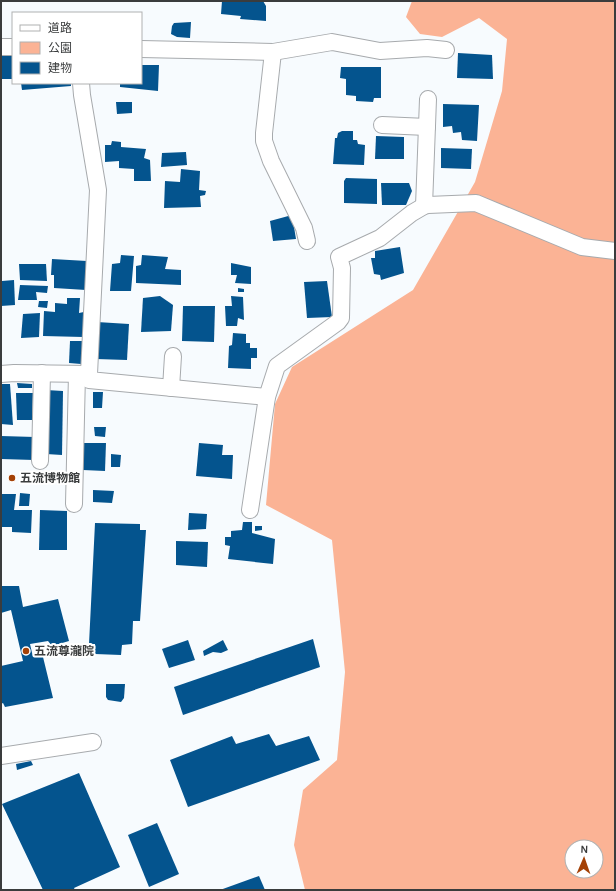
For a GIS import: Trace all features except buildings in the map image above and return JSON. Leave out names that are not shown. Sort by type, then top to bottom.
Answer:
[{"type":"street","points":[[142,50],[273,52],[332,42],[380,51],[427,48],[446,50]]},
{"type":"street","points":[[1,47],[12,47]]},
{"type":"street","points":[[273,52],[264,141],[271,161],[304,228],[307,241]]},
{"type":"street","points":[[74,504],[98,190],[81,84]]},
{"type":"street","points":[[424,206],[428,99]]},
{"type":"street","points":[[382,125],[427,127]]},
{"type":"street","points":[[250,510],[267,397],[277,366],[338,322],[341,318],[342,268],[340,257],[380,238],[412,213],[424,206],[476,203],[582,247],[615,251]]},
{"type":"street","points":[[171,388],[173,356]]},
{"type":"street","points":[[1,374],[83,374],[89,380],[267,397]]},
{"type":"street","points":[[40,461],[42,374]]},
{"type":"street","points":[[1,756],[93,742]]},
{"type":"green space","points":[[412,1],[615,1],[615,890],[305,890],[294,845],[303,790],[337,760],[345,672],[332,540],[266,505],[275,404],[292,367],[413,290],[475,182],[502,91],[507,39],[479,18],[442,37],[420,34],[406,17]]},
{"type":"place","name":"五流博物館","points":[[12,478]]},
{"type":"place","name":"五流尊瀧院","points":[[26,651]]}]
